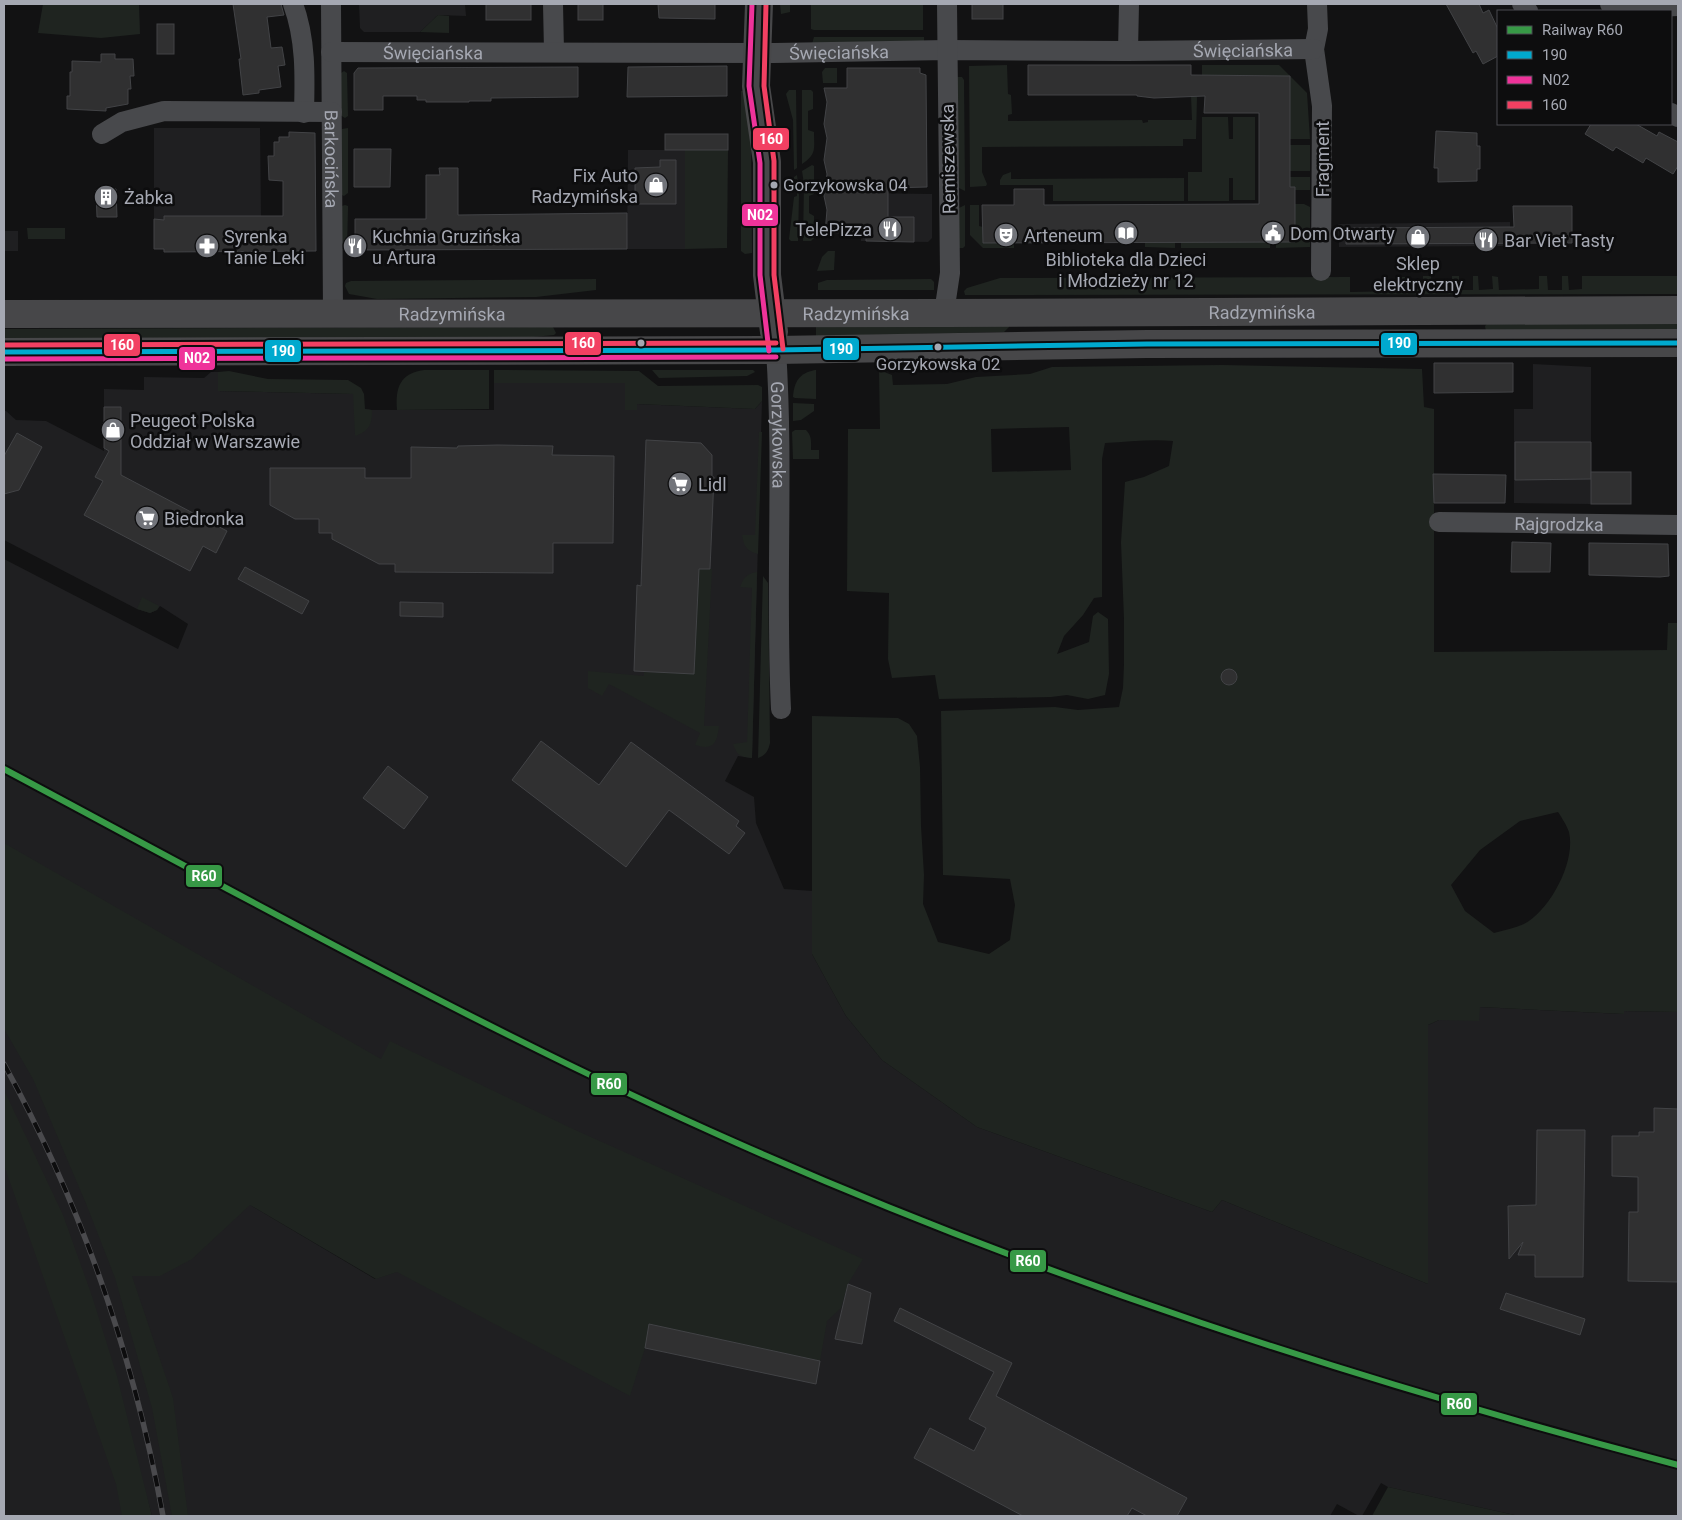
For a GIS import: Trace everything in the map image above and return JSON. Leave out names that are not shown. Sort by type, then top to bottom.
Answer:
[{"type":"main road","name":"Gorzykowska","points":[[759,4],[766,52]]},
{"type":"main road","name":"Gorzykowska","points":[[773,4],[775,29],[756,86],[767,162],[768,275],[776,350]]},
{"type":"main road","name":"Radzymińska","points":[[4,314],[1678,310]]},
{"type":"main road","points":[[1020,312],[1020,346]]},
{"type":"main road","name":"Radzymińska","points":[[4,352],[776,350],[1020,346],[1678,343]]},
{"type":"street","points":[[293,4],[298,18],[304,59],[304,113]]},
{"type":"street","name":"Barkocińska","points":[[331,4],[333,314]]},
{"type":"street","points":[[553,4],[554,51]]},
{"type":"street","name":"Remiszewska","points":[[944,313],[950,273],[947,4]]},
{"type":"street","points":[[1128,51],[1129,4]]},
{"type":"street","name":"Fragment","points":[[1317,4],[1318,30],[1314,48],[1322,106],[1321,271]]},
{"type":"street","points":[[1610,4],[1634,8],[1678,6]]},
{"type":"street","name":"Święciańska","points":[[332,52],[1128,51],[1314,48]]},
{"type":"street","points":[[102,134],[122,122],[164,112],[332,112]]},
{"type":"street","name":"Gorzykowska","points":[[776,350],[778,392],[778,624],[781,709]]},
{"type":"street","name":"Rajgrodzka","points":[[1439,522],[1678,525]]},
{"type":"shaded area","points":[[43,4],[139,4],[140,34],[101,38],[38,33]]},
{"type":"shaded area","points":[[359,4],[465,4],[466,16],[438,15],[420,32],[364,32],[360,28]]},
{"type":"shaded area","points":[[780,4],[790,4],[790,12],[781,14]]},
{"type":"shaded area","points":[[811,4],[923,4],[923,30],[814,30],[811,29]]},
{"type":"shaded area","points":[[438,15],[449,16],[449,33],[420,32]]},
{"type":"shaded area","points":[[814,37],[924,37],[924,44],[812,44]]},
{"type":"shaded area","points":[[1007,65],[1008,94],[1011,95],[1012,114],[1008,115],[1008,121],[1142,120],[1143,123],[1148,122],[1148,120],[1192,120],[1191,96],[1197,97],[1196,139],[1183,139],[1183,146],[982,147],[982,172],[987,184],[986,186],[970,187],[969,66]]},
{"type":"shaded area","points":[[1202,65],[1279,65],[1307,93],[1310,139],[1290,139],[1289,76],[1202,75]]},
{"type":"shaded area","points":[[825,68],[837,68],[837,83],[823,83],[822,72]]},
{"type":"shaded area","points":[[344,71],[347,73],[348,116],[345,118],[340,115],[341,73]]},
{"type":"shaded area","points":[[954,77],[962,77],[964,80],[965,191],[959,188]]},
{"type":"shaded area","points":[[789,90],[796,90],[797,168],[794,170],[793,120],[786,94]]},
{"type":"shaded area","points":[[802,90],[811,90],[813,92],[813,109],[808,111],[808,130],[814,132],[814,151],[802,164]]},
{"type":"shaded area","points":[[741,91],[749,91],[751,143],[752,253],[745,254],[741,251]]},
{"type":"shaded area","points":[[1202,117],[1228,117],[1229,139],[1233,139],[1233,117],[1255,117],[1255,200],[1233,200],[1233,178],[1229,178],[1229,201],[1188,201],[1188,172],[1202,172]]},
{"type":"shaded area","points":[[154,128],[260,128],[261,216],[252,251],[164,252],[163,249],[154,249]]},
{"type":"shaded area","points":[[348,128],[348,193],[344,196],[342,195],[340,131]]},
{"type":"shaded area","points":[[1290,145],[1310,145],[1310,171],[1290,171]]},
{"type":"shaded area","points":[[628,150],[685,150],[685,249],[627,249]]},
{"type":"shaded area","points":[[685,150],[728,150],[727,248],[685,249]]},
{"type":"shaded area","points":[[812,165],[814,166],[814,194],[809,196],[809,213],[814,216],[814,238],[811,241],[803,241],[804,184],[802,171]]},
{"type":"shaded area","points":[[1011,172],[1011,179],[1184,178],[1184,201],[1053,201],[1053,185],[1000,185],[1003,175]]},
{"type":"shaded area","points":[[797,175],[799,195],[798,241],[791,241],[789,239],[794,197],[797,196],[797,179],[794,179],[794,177]]},
{"type":"shaded area","points":[[1290,177],[1310,177],[1310,190],[1295,190],[1295,187],[1290,187]]},
{"type":"shaded area","points":[[861,193],[932,194],[932,238],[928,242],[861,241]]},
{"type":"shaded area","points":[[1295,204],[1304,204],[1310,207],[1310,247],[1276,248],[1276,242],[1295,241]]},
{"type":"shaded area","points":[[965,205],[965,246],[963,248],[955,248],[959,208]]},
{"type":"shaded area","points":[[970,205],[979,205],[979,226],[983,227],[983,242],[1014,243],[1014,248],[983,248],[970,235]]},
{"type":"shaded area","points":[[342,206],[348,206],[347,249],[341,248]]},
{"type":"shaded area","points":[[1510,222],[1510,246],[1339,247],[1338,224]]},
{"type":"shaded area","points":[[27,228],[65,228],[65,239],[28,239]]},
{"type":"shaded area","points":[[4,231],[18,231],[18,251],[4,251]]},
{"type":"shaded area","points":[[1145,242],[1175,242],[1175,248],[1145,247]]},
{"type":"shaded area","points":[[1181,242],[1270,242],[1270,248],[1181,248]]},
{"type":"shaded area","points":[[828,251],[835,251],[834,270],[817,271],[822,257]]},
{"type":"shaded area","points":[[1423,276],[1431,276],[1432,290],[1452,290],[1452,276],[1459,276],[1459,290],[1473,290],[1473,276],[1478,276],[1479,290],[1493,289],[1492,276],[1498,277],[1499,290],[1539,289],[1539,276],[1547,276],[1548,290],[1562,290],[1562,276],[1568,276],[1569,290],[1582,289],[1582,276],[1678,276],[1678,294],[965,295],[964,291],[967,288],[1000,278],[1350,277],[1350,292],[1401,291],[1401,277],[1409,277],[1410,290],[1423,289]]},
{"type":"shaded area","points":[[596,279],[596,290],[536,297],[377,299],[349,294],[345,286],[346,283],[351,281]]},
{"type":"shaded area","points":[[931,279],[934,282],[934,290],[818,290],[818,283],[827,280]]},
{"type":"shaded area","points":[[1487,324],[1678,324],[1678,333],[1486,331],[1485,326]]},
{"type":"shaded area","points":[[816,326],[1009,327],[1004,332],[816,336]]},
{"type":"shaded area","points":[[553,327],[556,333],[554,335],[534,337],[4,339],[4,329]]},
{"type":"shaded area","points":[[1533,364],[1591,367],[1591,504],[1514,503],[1514,409],[1533,409]]},
{"type":"shaded area","points":[[1222,365],[1422,369],[1424,407],[1434,409],[1434,652],[1667,650],[1668,623],[1678,623],[1678,1012],[1624,1011],[1624,1014],[1480,1007],[1479,1021],[1439,1020],[1428,1025],[1428,1284],[1222,1200],[1212,1212],[977,1127],[882,1060],[846,1016],[812,954],[812,716],[898,718],[909,724],[917,736],[920,767],[924,875],[923,904],[938,942],[989,954],[1010,940],[1015,905],[1010,879],[943,875],[941,711],[1055,707],[1078,710],[1119,707],[1123,688],[1124,664],[1121,542],[1125,482],[1144,477],[1169,466],[1173,441],[1148,440],[1105,443],[1102,459],[1102,597],[1094,598],[1083,615],[1064,636],[1057,654],[1089,642],[1093,616],[1098,612],[1108,619],[1109,674],[1105,695],[1088,699],[1067,695],[939,699],[935,675],[892,678],[888,659],[889,593],[847,591],[848,429],[880,429],[879,370],[892,375],[893,385],[947,384],[976,377],[1030,374],[1052,367]],"holes":[[[1069,427],[1071,470],[992,472],[991,429]],[[1226,670],[1231,670],[1237,674],[1237,680],[1233,684],[1226,685],[1222,681],[1222,674]],[[1558,812],[1569,832],[1569,857],[1559,884],[1543,908],[1524,924],[1494,933],[1465,911],[1451,885],[1480,850],[1520,821]]]},
{"type":"shaded area","points":[[424,370],[489,370],[489,409],[397,410],[398,388],[404,378],[409,374]]},
{"type":"shaded area","points":[[494,370],[639,371],[658,386],[758,385],[762,387],[762,401],[755,409],[637,404],[637,410],[625,410],[625,383],[494,383]]},
{"type":"shaded area","points":[[652,370],[753,370],[755,372],[747,376],[659,378]]},
{"type":"shaded area","points":[[816,370],[816,399],[793,397],[798,379],[805,373]]},
{"type":"shaded area","points":[[229,371],[268,379],[348,380],[361,388],[364,394],[365,409],[372,410],[371,423],[367,429],[355,435],[353,394],[218,391],[218,372]]},
{"type":"shaded area","points":[[211,372],[218,372],[218,391],[354,394],[365,409],[372,410],[494,410],[494,383],[625,383],[625,410],[637,404],[755,409],[762,401],[752,758],[738,756],[725,781],[754,797],[756,823],[784,889],[813,891],[812,954],[846,1016],[882,1060],[977,1127],[1212,1212],[1222,1200],[1428,1284],[1428,1025],[1439,1020],[1478,1020],[1479,1007],[1623,1014],[1624,1011],[1678,1012],[1678,1516],[1519,1516],[1388,1487],[1381,1483],[1362,1516],[1337,1504],[1330,1516],[152,1516],[136,1459],[123,1516],[4,1516],[4,559],[178,649],[188,624],[160,606],[157,610],[150,613],[137,609],[4,540],[4,411],[16,420],[46,421],[104,451],[104,389],[144,390],[144,377],[204,378]],"holes":[[[250,1205],[396,1272],[375,1279]]]},
{"type":"shaded area","points":[[793,403],[814,404],[814,411],[801,420],[793,421]]},
{"type":"shaded area","points":[[795,430],[806,430],[808,432],[811,439],[811,450],[819,450],[819,459],[793,459],[792,432]]},
{"type":"shaded area","points":[[759,432],[762,432],[758,554],[746,548],[742,535],[755,535]]},
{"type":"shaded area","points":[[689,569],[712,569],[704,726],[719,726],[716,741],[706,747],[695,745],[700,733],[609,684],[602,696],[588,688],[588,671],[644,676],[644,672],[694,674]]},
{"type":"shaded area","points":[[757,572],[752,758],[739,755],[733,744],[747,742],[752,588],[740,587],[746,576]]},
{"type":"shaded area","points":[[763,576],[768,583],[770,743],[763,756],[758,758]]},
{"type":"shaded area","points":[[142,597],[159,606],[157,610],[150,613],[137,609]]},
{"type":"shaded area","points":[[4,843],[381,1059],[390,1041],[573,1129],[863,1259],[848,1284],[841,1308],[827,1321],[820,1361],[649,1324],[645,1348],[630,1396],[397,1272],[376,1279],[250,1205],[192,1259],[160,1276],[132,1276],[173,1398],[188,1516],[172,1516],[152,1408],[115,1278],[87,1206],[33,1079],[4,1029]]},
{"type":"shaded area","points":[[4,1090],[63,1215],[92,1296],[117,1376],[152,1516],[122,1516],[116,1484],[4,1165]]},
{"type":"shaded area","points":[[1388,1487],[1519,1516],[1372,1516]]},
{"type":"building","points":[[233,4],[281,4],[284,15],[267,17],[271,48],[282,47],[285,65],[278,66],[281,87],[259,90],[259,93],[243,95],[239,59],[241,59]]},
{"type":"building","points":[[486,4],[531,4],[531,20],[486,20]]},
{"type":"building","points":[[578,4],[603,4],[603,20],[578,20]]},
{"type":"building","points":[[658,4],[715,4],[715,19],[659,18]]},
{"type":"building","points":[[972,4],[1003,4],[1003,19],[972,19]]},
{"type":"building","points":[[1446,4],[1479,4],[1483,13],[1489,10],[1497,27],[1497,57],[1483,64],[1476,51],[1473,53]]},
{"type":"building","points":[[157,24],[174,24],[174,54],[157,54]]},
{"type":"building","points":[[101,54],[115,54],[115,59],[133,59],[134,76],[130,76],[131,89],[128,89],[128,104],[106,108],[106,111],[67,109],[67,96],[70,96],[72,61],[101,62]]},
{"type":"building","points":[[1028,65],[1191,65],[1191,75],[1290,76],[1290,187],[1295,187],[1295,242],[983,243],[982,205],[1014,205],[1014,189],[1044,189],[1044,205],[1259,204],[1259,113],[1204,113],[1205,96],[1154,98],[1137,95],[1028,95]]},
{"type":"building","points":[[727,66],[727,96],[627,97],[628,67]]},
{"type":"building","points":[[578,67],[578,97],[491,98],[491,101],[426,102],[426,100],[417,100],[417,96],[383,96],[383,110],[354,110],[354,73],[358,68]]},
{"type":"building","points":[[847,68],[920,68],[920,73],[926,75],[927,187],[888,188],[888,217],[914,217],[914,242],[866,241],[866,232],[825,233],[827,210],[824,196],[827,174],[824,160],[827,138],[824,124],[827,102],[824,88],[847,88]]},
{"type":"building","points":[[1590,125],[1638,125],[1657,136],[1659,132],[1678,142],[1678,166],[1673,174],[1646,158],[1643,163],[1616,147],[1613,151],[1585,134]]},
{"type":"building","points":[[1436,131],[1477,133],[1477,146],[1480,146],[1480,169],[1477,169],[1477,181],[1438,182],[1438,168],[1434,168]]},
{"type":"building","points":[[289,132],[315,133],[316,251],[164,252],[164,249],[154,249],[154,219],[164,220],[164,216],[283,216],[283,181],[269,180],[268,156],[274,156],[274,142],[279,142],[279,137],[289,137]]},
{"type":"building","points":[[665,134],[728,134],[728,150],[665,150]]},
{"type":"building","points":[[354,149],[391,149],[390,187],[354,187]]},
{"type":"building","name":"Fix Auto Radzymińska","points":[[660,160],[676,160],[676,204],[635,204],[635,168],[660,167]]},
{"type":"building","points":[[439,168],[458,168],[458,215],[627,213],[627,249],[355,250],[355,219],[426,219],[426,175],[440,175]]},
{"type":"building","name":"Żabka","points":[[116,189],[117,217],[97,217],[96,190]]},
{"type":"building","points":[[1513,206],[1572,206],[1572,243],[1346,244],[1346,228],[1514,227]]},
{"type":"building","points":[[1434,363],[1513,363],[1513,392],[1434,393]]},
{"type":"building","name":"Biedronka","points":[[104,407],[121,407],[121,475],[227,531],[216,553],[203,546],[190,571],[84,515],[103,481],[95,477],[109,451],[104,448]]},
{"type":"building","points":[[17,433],[42,447],[19,490],[4,494],[4,456]]},
{"type":"building","points":[[646,440],[701,443],[712,455],[712,477],[714,477],[710,569],[699,569],[694,674],[634,671],[637,585],[641,586]]},
{"type":"building","points":[[1515,442],[1591,442],[1591,479],[1515,480]]},
{"type":"building","points":[[458,446],[553,446],[552,455],[614,456],[613,543],[553,543],[553,573],[395,572],[395,564],[379,564],[332,539],[332,533],[319,533],[319,519],[295,519],[270,505],[270,468],[365,468],[365,478],[411,478],[411,447],[457,448]]},
{"type":"building","points":[[1591,472],[1631,472],[1631,504],[1591,504]]},
{"type":"building","points":[[1433,474],[1506,475],[1505,503],[1434,503]]},
{"type":"building","points":[[1512,542],[1551,543],[1550,572],[1511,572]]},
{"type":"building","points":[[1589,543],[1668,544],[1669,576],[1589,575]]},
{"type":"building","points":[[245,567],[309,601],[302,614],[238,579]]},
{"type":"building","points":[[400,602],[443,603],[443,617],[400,616]]},
{"type":"building","points":[[1229,669],[1237,677],[1229,685],[1221,677]]},
{"type":"building","points":[[541,741],[599,785],[631,742],[739,821],[736,826],[745,833],[729,854],[669,810],[626,867],[512,780]]},
{"type":"building","points":[[388,766],[428,797],[404,829],[363,798]]},
{"type":"building","points":[[1654,1108],[1678,1109],[1678,1282],[1628,1281],[1629,1212],[1638,1212],[1638,1177],[1612,1176],[1612,1136],[1639,1136],[1639,1132],[1654,1132]]},
{"type":"building","points":[[1537,1130],[1585,1130],[1583,1277],[1535,1277],[1535,1255],[1518,1255],[1523,1242],[1509,1259],[1508,1206],[1536,1205]]},
{"type":"building","points":[[848,1284],[871,1293],[862,1344],[835,1339]]},
{"type":"building","points":[[1506,1293],[1585,1319],[1580,1335],[1500,1309]]},
{"type":"building","points":[[900,1308],[1012,1363],[996,1396],[1187,1498],[1177,1516],[1147,1516],[1132,1508],[1127,1516],[1023,1516],[914,1458],[930,1428],[974,1451],[986,1428],[969,1419],[994,1372],[894,1321]]},
{"type":"building","points":[[649,1324],[820,1361],[816,1384],[645,1348]]},
{"type":"railway","points":[[4,1064],[58,1172],[102,1284],[137,1398],[163,1516]]},
{"type":"rail line","name":"R60","points":[[4,769],[367,963],[551,1056],[737,1143],[852,1192],[1083,1282],[1201,1323],[1438,1398],[1678,1465]]},
{"type":"transit line","name":"N02","points":[[752,4],[749,86],[760,163],[760,275],[769,351]]},
{"type":"transit line","name":"160","points":[[766,4],[764,86],[774,161],[774,275],[783,349]]},
{"type":"transit line","name":"160","points":[[4,345],[776,343]]},
{"type":"transit line","name":"190","points":[[4,352],[776,350],[1147,344],[1678,343]]},
{"type":"transit line","name":"N02","points":[[4,359],[776,357]]},
{"type":"place","name":"Fix Auto Radzymińska","points":[[656,185]]},
{"type":"place","name":"Gorzykowska 04","points":[[774,185]]},
{"type":"place","name":"Żabka","points":[[106,197]]},
{"type":"place","name":"TelePizza","points":[[890,229]]},
{"type":"place","name":"Biblioteka dla Dzieci i Młodzieży nr 12","points":[[1126,233]]},
{"type":"place","name":"Dom Otwarty","points":[[1273,233]]},
{"type":"place","name":"Arteneum","points":[[1006,235]]},
{"type":"place","name":"Sklep elektryczny","points":[[1418,237]]},
{"type":"place","name":"Bar Viet Tasty","points":[[1486,240]]},
{"type":"place","name":"Syrenka Tanie Leki","points":[[207,246]]},
{"type":"place","name":"Kuchnia Gruzińska u Artura","points":[[355,246]]},
{"type":"place","name":"Gorzykowska 02","points":[[938,347]]},
{"type":"place","name":"Peugeot Polska Oddział w Warszawie","points":[[113,430]]},
{"type":"place","name":"Lidl","points":[[680,484]]},
{"type":"place","name":"Biedronka","points":[[147,518]]}]
